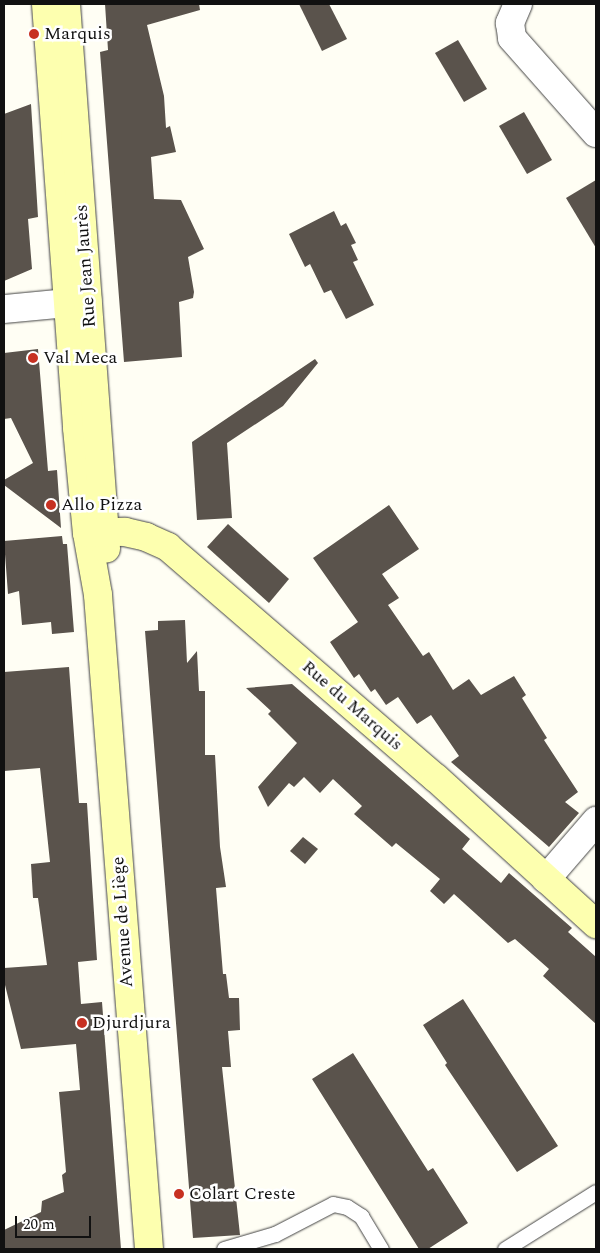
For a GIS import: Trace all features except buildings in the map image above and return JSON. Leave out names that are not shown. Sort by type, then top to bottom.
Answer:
[{"type":"main road","name":"Rue Jean Jaurès","points":[[46,4],[78,302],[97,530]]},
{"type":"main road","name":"Rue Jean Jaurès","points":[[66,4],[78,302]]},
{"type":"main road","name":"Avenue de Liège","points":[[97,530],[98,595],[148,1249]]},
{"type":"main road","name":"Rue du Marquis","points":[[97,530],[137,534],[168,547],[436,778],[596,924]]},
{"type":"street","points":[[518,4],[510,23],[512,38],[596,133]]},
{"type":"street","points":[[4,310],[78,302]]},
{"type":"street","points":[[546,879],[596,821]]},
{"type":"lane","points":[[505,1249],[596,1192]]},
{"type":"lane","points":[[224,1249],[275,1234],[333,1204],[347,1206],[361,1216],[381,1249]]},
{"type":"place","name":"Marquis","points":[[34,34]]},
{"type":"place","name":"Val Meca","points":[[33,358]]},
{"type":"place","name":"Allo Pizza","points":[[51,505]]},
{"type":"place","name":"Djurdjura","points":[[82,1023]]},
{"type":"place","name":"Colart Creste","points":[[179,1194]]}]
